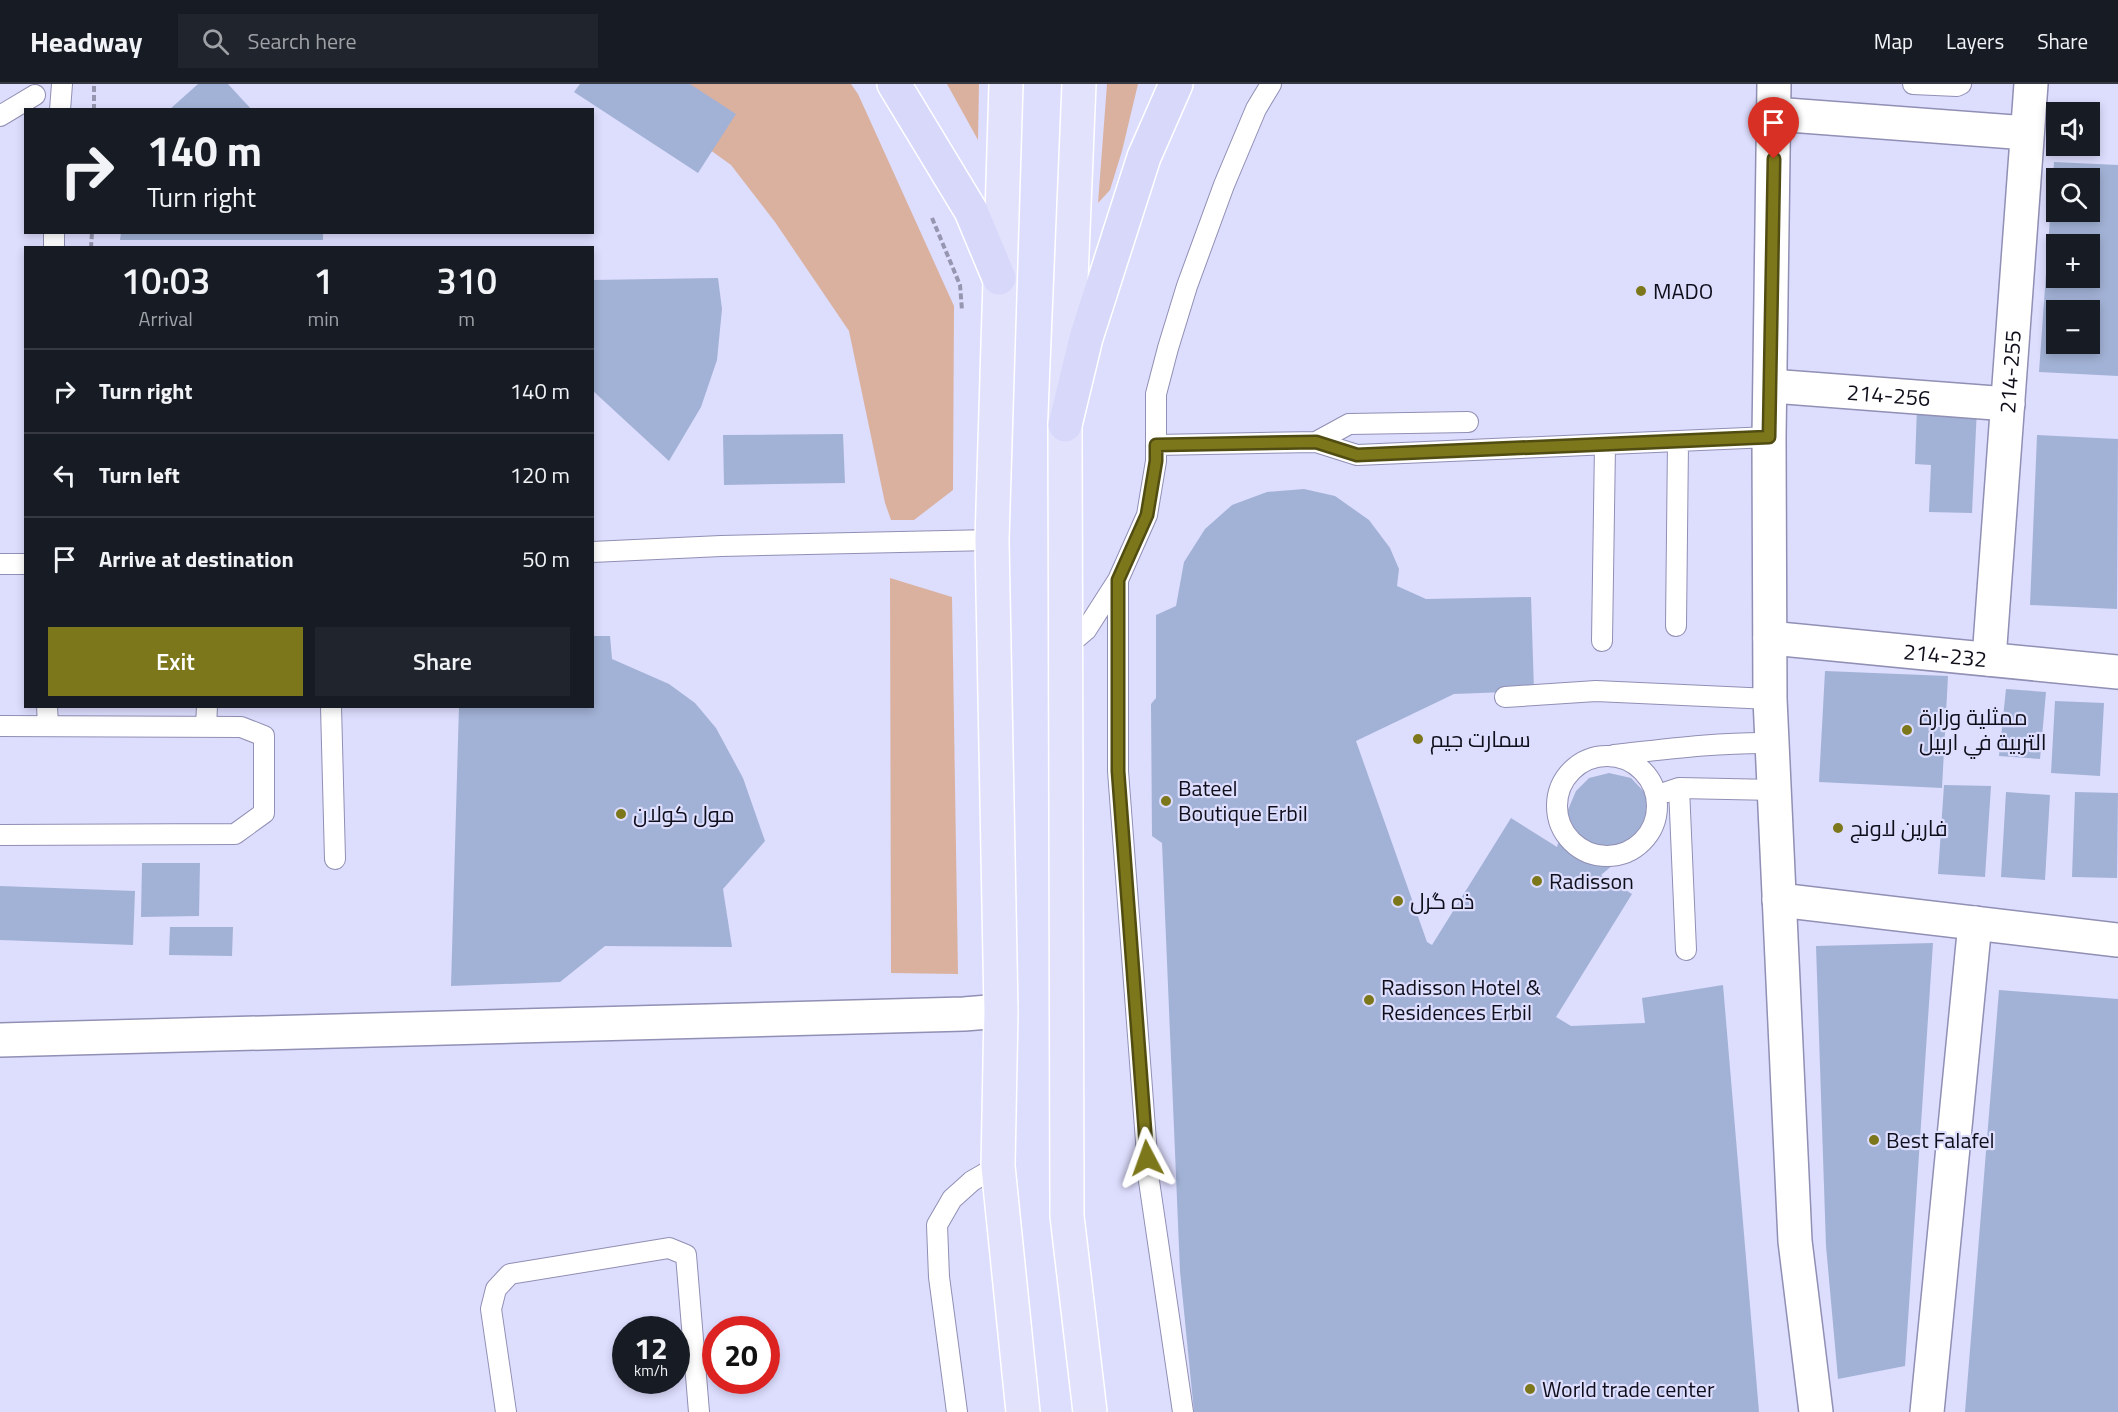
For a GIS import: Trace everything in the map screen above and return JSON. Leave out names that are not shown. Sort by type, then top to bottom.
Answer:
[{"type":"highway","points":[[894,84],[972,211],[999,278]]},
{"type":"highway","points":[[1065,425],[1086,338],[1144,157],[1176,84]]},
{"type":"main road","points":[[1006,84],[992,540],[1001,1011],[998,1166],[1023,1412]]},
{"type":"main road","points":[[1079,84],[1065,425],[1067,1216],[1090,1412]]},
{"type":"street","name":"214-255","points":[[1989,659],[2031,84]]},
{"type":"street","points":[[1816,1412],[1795,1241],[1770,699],[1769,437],[1775,99],[2027,134]]},
{"type":"street","name":"214-256","points":[[1771,386],[2008,404]]},
{"type":"street","name":"214-232","points":[[1770,638],[2118,672]]},
{"type":"street","points":[[1779,900],[2118,940]]},
{"type":"street","points":[[1927,1412],[1975,923]]},
{"type":"street","points":[[0,1040],[928,1015],[1001,1011]]},
{"type":"lane","points":[[60,108],[62,84]]},
{"type":"lane","points":[[1065,648],[1086,630],[1118,580],[1147,515],[1156,461],[1156,394],[1187,286],[1229,174],[1256,110],[1271,84]]},
{"type":"lane","points":[[1913,84],[1957,86],[1961,84]]},
{"type":"lane","points":[[0,116],[37,96]]},
{"type":"lane","points":[[1316,442],[1349,424],[1468,422]]},
{"type":"lane","points":[[1156,445],[1316,442],[1357,455],[1769,437]]},
{"type":"lane","points":[[1676,626],[1678,442]]},
{"type":"lane","points":[[1602,641],[1605,445]]},
{"type":"lane","points":[[594,552],[721,546],[992,540]]},
{"type":"lane","points":[[0,564],[24,564]]},
{"type":"lane","points":[[1118,580],[1118,771],[1149,1181],[1183,1412]]},
{"type":"lane","points":[[1505,697],[1596,691],[1770,699]]},
{"type":"lane","points":[[206,727],[207,708]]},
{"type":"lane","points":[[331,708],[335,859]]},
{"type":"lane","points":[[0,726],[47,716],[206,727],[241,727],[264,736],[264,813],[235,834],[0,835]]},
{"type":"lane","points":[[1595,758],[1718,744],[1773,743]]},
{"type":"lane","points":[[1611,756],[1627,760],[1641,769],[1650,782],[1656,798],[1654,820],[1643,840],[1631,850],[1616,855],[1601,856],[1586,852],[1563,831],[1558,817],[1557,802],[1561,787],[1569,774],[1581,764],[1595,758],[1611,756]]},
{"type":"lane","points":[[1656,798],[1679,788],[1775,790]]},
{"type":"lane","points":[[1679,788],[1686,950]]},
{"type":"lane","points":[[957,1412],[939,1277],[937,1225],[952,1199],[972,1181],[998,1166]]},
{"type":"lane","points":[[506,1412],[491,1309],[496,1289],[510,1274],[669,1248],[686,1255],[699,1412]]},
{"type":"path","points":[[94,84],[94,108]]},
{"type":"shaded area","points":[[614,84],[851,84],[858,94],[954,306],[953,490],[914,520],[891,520],[885,503],[849,331],[775,222],[731,165],[644,102]]},
{"type":"shaded area","points":[[947,84],[979,84],[978,140]]},
{"type":"shaded area","points":[[1107,84],[1138,84],[1110,190],[1098,203]]},
{"type":"shaded area","points":[[890,578],[952,597],[958,974],[891,973]]},
{"type":"building","points":[[198,84],[228,84],[250,108],[171,108]]},
{"type":"building","points":[[580,84],[690,84],[736,114],[698,173],[574,92]]},
{"type":"building","points":[[2054,162],[2118,165],[2118,376],[2039,372],[2046,274],[2046,288],[2100,288],[2100,234],[2049,234],[2050,222],[2100,222],[2100,168],[2054,168]]},
{"type":"building","points":[[121,234],[323,234],[323,240],[120,240]]},
{"type":"building","points":[[718,278],[722,309],[717,360],[701,407],[669,461],[594,392],[594,280]]},
{"type":"building","points":[[1917,406],[1977,408],[1972,513],[1929,512],[1931,465],[1915,464]]},
{"type":"building","points":[[843,434],[845,483],[724,485],[723,435]]},
{"type":"building","points":[[2037,435],[2118,439],[2117,609],[2030,605]]},
{"type":"building","points":[[1304,489],[1335,496],[1369,520],[1390,548],[1399,569],[1397,586],[1426,599],[1531,597],[1534,691],[1454,694],[1356,741],[1427,942],[1432,945],[1511,818],[1557,847],[1576,791],[1589,778],[1609,773],[1631,778],[1647,795],[1651,815],[1642,841],[1601,875],[1632,894],[1556,1017],[1571,1026],[1645,1023],[1642,998],[1723,985],[1759,1412],[1194,1412],[1180,1271],[1162,843],[1152,836],[1151,704],[1156,698],[1156,615],[1176,606],[1184,562],[1205,529],[1232,505],[1267,492]]},
{"type":"building","points":[[594,636],[610,636],[612,659],[669,684],[695,703],[716,728],[743,778],[765,841],[723,889],[732,947],[605,946],[560,982],[451,986],[459,708],[594,708]]},
{"type":"building","points":[[1825,671],[1948,676],[1942,788],[1819,782]]},
{"type":"building","points":[[2006,689],[2046,692],[2040,759],[1999,756]]},
{"type":"building","points":[[2055,701],[2104,703],[2100,776],[2051,773]]},
{"type":"building","points":[[1944,785],[1991,786],[1985,877],[1938,874]]},
{"type":"building","points":[[2006,792],[2050,795],[2045,880],[2001,877]]},
{"type":"building","points":[[2075,792],[2118,793],[2117,878],[2072,877]]},
{"type":"building","points":[[142,863],[200,863],[199,916],[141,917]]},
{"type":"building","points":[[0,886],[135,891],[133,945],[0,940]]},
{"type":"building","points":[[170,927],[233,927],[232,956],[169,955]]},
{"type":"building","points":[[1933,943],[1905,1366],[1838,1379],[1826,1246],[1816,946]]},
{"type":"building","points":[[1999,990],[2118,999],[2118,1412],[1965,1412]]},
{"type":"place","name":"MADO","points":[[1641,291]]},
{"type":"place","name":"ممثلية وزارة التربية في اربيل","points":[[1907,730]]},
{"type":"place","name":"سمارت جیم","points":[[1418,739]]},
{"type":"place","name":"Bateel Boutique Erbil","points":[[1166,801]]},
{"type":"place","name":"مول كولان","points":[[621,814]]},
{"type":"place","name":"فارین لاونج","points":[[1838,828]]},
{"type":"place","name":"Radisson","points":[[1537,881]]},
{"type":"place","name":"ذه گرل","points":[[1398,901]]},
{"type":"place","name":"Radisson Hotel & Residences Erbil","points":[[1369,1000]]},
{"type":"place","name":"Best Falafel","points":[[1874,1140]]},
{"type":"place","name":"World trade center","points":[[1530,1389]]},
{"type":"route","points":[[1147,1158],[1118,771],[1118,580],[1147,515],[1156,461],[1156,445],[1316,442],[1357,455],[1769,437],[1774,159]]}]
